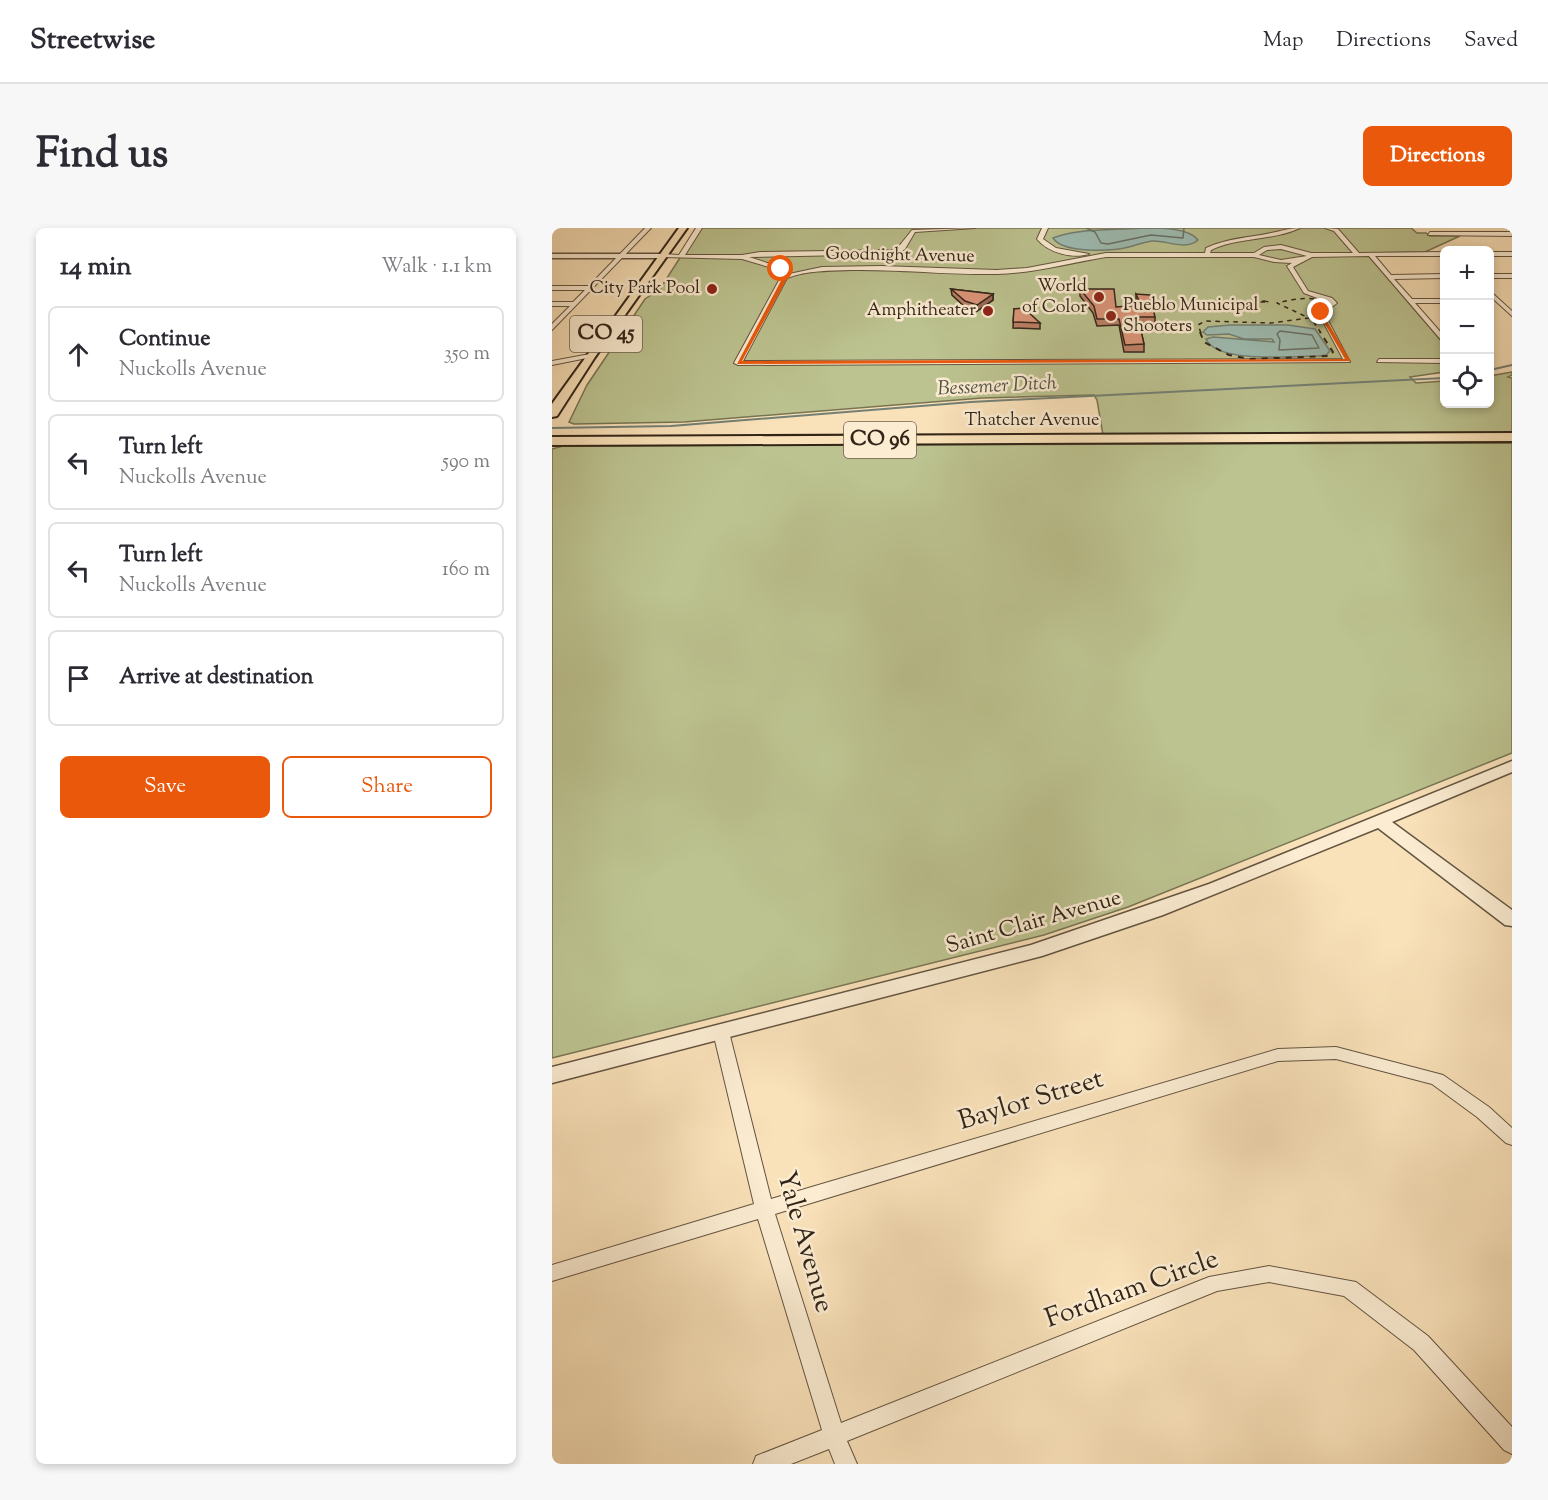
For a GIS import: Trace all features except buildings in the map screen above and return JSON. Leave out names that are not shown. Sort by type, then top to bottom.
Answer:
[{"type":"main road","name":"CO 45","points":[[552,413],[590,356],[684,228]]},
{"type":"main road","name":"Thatcher Avenue","points":[[552,441],[1512,437]]},
{"type":"street","points":[[552,328],[648,228]]},
{"type":"street","points":[[681,256],[699,228]]},
{"type":"street","points":[[552,256],[742,257],[760,254],[897,252],[905,246],[910,234],[915,230],[972,228]]},
{"type":"street","points":[[1045,228],[1040,239],[1045,246],[1064,252],[1100,256]]},
{"type":"street","points":[[1266,228],[1278,248]]},
{"type":"street","points":[[1207,255],[1208,249],[1222,242],[1271,236],[1297,228]]},
{"type":"street","points":[[1328,228],[1336,230],[1357,255]]},
{"type":"street","points":[[1456,228],[1462,234]]},
{"type":"street","points":[[1491,228],[1497,234]]},
{"type":"street","points":[[1430,234],[1512,234]]},
{"type":"street","points":[[1426,254],[1464,236],[1462,234]]},
{"type":"street","points":[[1299,261],[1269,260],[1255,255],[1259,250],[1278,248],[1299,250],[1310,255],[1440,254]]},
{"type":"street","points":[[1494,254],[1512,254]]},
{"type":"street","name":"Goodnight Avenue","points":[[785,277],[798,272],[822,269],[973,273],[1028,270],[1100,256],[1255,255]]},
{"type":"street","points":[[742,257],[773,266],[785,272],[785,277],[738,363],[1348,361],[1321,312],[1334,303],[1330,299],[1306,291],[1290,266],[1310,255]]},
{"type":"street","points":[[1371,255],[1440,335]]},
{"type":"street","points":[[773,266],[822,269]]},
{"type":"street","points":[[912,278],[920,270]]},
{"type":"street","points":[[1389,277],[1440,276]]},
{"type":"street","points":[[1494,276],[1512,276]]},
{"type":"street","points":[[552,288],[590,288]]},
{"type":"street","points":[[1494,297],[1512,314]]},
{"type":"street","points":[[1412,302],[1440,301]]},
{"type":"street","points":[[1494,301],[1512,301]]},
{"type":"street","points":[[552,304],[574,304]]},
{"type":"street","points":[[553,363],[590,356]]},
{"type":"street","points":[[1379,361],[1440,361]]},
{"type":"street","points":[[553,363],[569,365],[579,372]]},
{"type":"street","name":"Saint Clair Avenue","points":[[552,1075],[1035,951],[1094,933],[1173,904],[1512,766]]},
{"type":"street","points":[[1378,820],[1512,920]]},
{"type":"street","name":"Yale Avenue","points":[[721,1032],[765,1210],[834,1436],[846,1464]]},
{"type":"street","name":"Baylor Street","points":[[552,1273],[1278,1055],[1336,1053],[1437,1079],[1483,1112],[1512,1138]]},
{"type":"street","name":"Fordham Circle","points":[[764,1464],[1216,1283],[1269,1274],[1349,1288],[1421,1344],[1512,1443]]},
{"type":"green space","points":[[699,228],[1411,228],[1417,233],[1426,233],[1430,236],[1460,236],[1425,252],[1366,253],[1440,339],[1440,373],[1410,377],[1416,383],[1440,381],[1440,408],[1494,408],[1494,375],[1512,372],[1512,375],[1508,377],[1512,378],[1512,433],[1103,435],[1097,400],[1094,395],[982,398],[684,422],[574,424],[569,422],[587,385],[645,299],[660,289]]},
{"type":"green space","points":[[1512,443],[1512,753],[1128,907],[1044,935],[552,1058],[552,449],[563,446]]},
{"type":"water","points":[[1145,228],[1182,231],[1198,240],[1188,245],[1152,241],[1121,248],[1088,250],[1067,247],[1053,238],[1086,231]]},
{"type":"water","points":[[1288,325],[1315,329],[1330,351],[1326,355],[1319,356],[1240,355],[1213,347],[1206,339],[1213,337],[1274,342],[1272,339],[1244,339],[1229,334],[1207,335],[1203,332],[1208,327]]},
{"type":"waterway","name":"Bessemer Ditch","points":[[1494,369],[1512,365]]},
{"type":"waterway","name":"Bessemer Ditch","points":[[552,428],[671,426],[971,402],[1440,378]]},
{"type":"railway","points":[[1201,333],[1198,325],[1205,321],[1271,323],[1309,318],[1277,303],[1309,298],[1328,303],[1307,312],[1321,333]]},
{"type":"railway","points":[[1264,301],[1269,302],[1250,302],[1264,301]]},
{"type":"railway","points":[[1200,332],[1204,342],[1229,355],[1250,359],[1330,356],[1333,352],[1320,332]]},
{"type":"place","name":"City Park Pool","points":[[712,289]]},
{"type":"place","name":"World of Color","points":[[1099,297]]},
{"type":"place","name":"Amphitheater","points":[[988,311]]},
{"type":"place","name":"Pueblo Municipal Shooters","points":[[1111,316]]},
{"type":"route","points":[[781,269],[786,273],[785,277],[738,363],[1348,361],[1321,312]]}]
